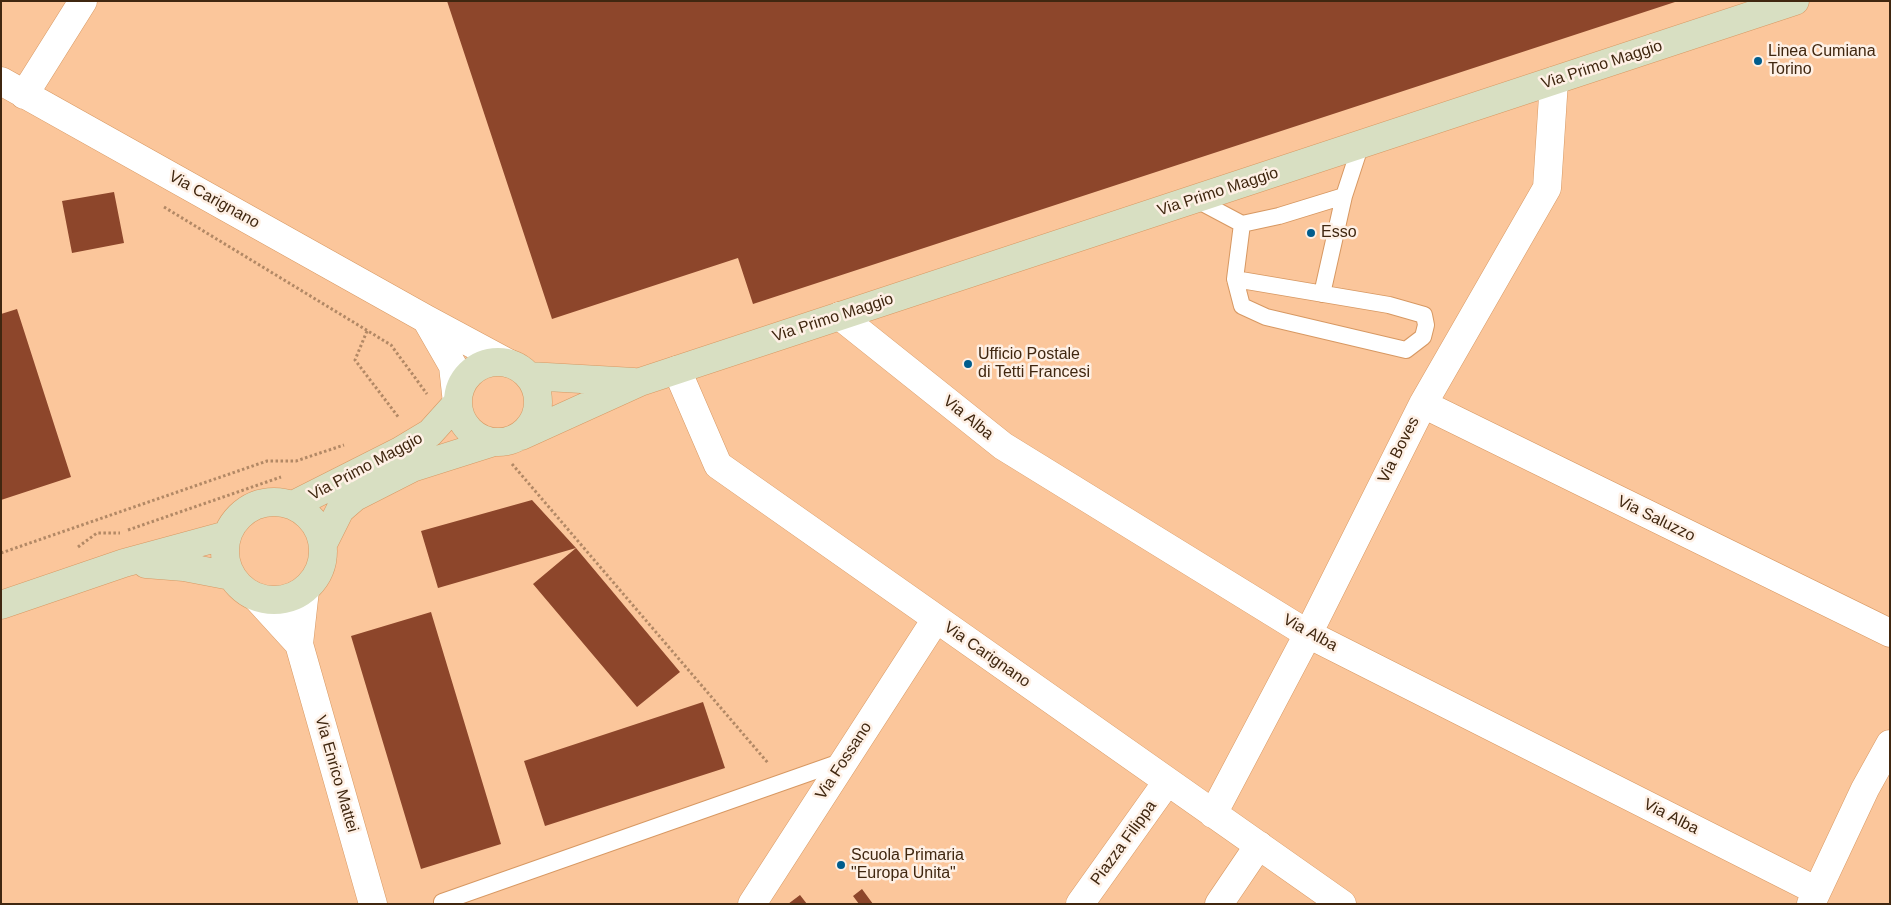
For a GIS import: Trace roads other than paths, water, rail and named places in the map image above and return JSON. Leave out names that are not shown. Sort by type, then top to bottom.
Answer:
[{"type":"main road","name":"Via Primo Maggio","points":[[521,436],[640,382],[1795,1]]},
{"type":"main road","points":[[487,363],[519,370],[538,398],[538,410],[534,421],[521,436],[508,442],[483,440],[466,428],[460,418],[444,402],[477,367],[487,363]]},
{"type":"main road","name":"Via Primo Maggio","points":[[519,370],[640,382]]},
{"type":"main road","name":"Via Primo Maggio","points":[[293,506],[400,451],[430,433],[444,402]]},
{"type":"main road","name":"Via Primo Maggio","points":[[323,544],[340,510],[355,497],[412,468],[494,442]]},
{"type":"main road","points":[[265,502],[276,502],[293,506],[308,515],[318,528],[323,544],[323,561],[317,577],[305,590],[290,598],[274,601],[257,598],[242,590],[230,576],[224,552],[227,535],[236,520],[249,508],[265,502]]},
{"type":"main road","points":[[1,605],[124,563],[227,535]]},
{"type":"main road","points":[[124,563],[184,567],[230,576]]},
{"type":"street","points":[[24,95],[83,1]]},
{"type":"street","name":"Via Carignano","points":[[1,81],[519,370]]},
{"type":"street","name":"Via Boves","points":[[1213,814],[1308,634],[1423,404],[1547,188],[1554,81]]},
{"type":"street","name":"Via Alba","points":[[840,316],[1003,446],[1308,634],[1814,897]]},
{"type":"street","points":[[426,319],[453,366],[444,402]]},
{"type":"street","name":"Via Carignano","points":[[677,370],[718,465],[1342,904]]},
{"type":"street","name":"Via Saluzzo","points":[[1423,404],[1890,633]]},
{"type":"street","name":"Via Enrico Mattei","points":[[305,590],[299,644],[373,904]]},
{"type":"street","name":"Via Enrico Mattei","points":[[257,598],[299,644]]},
{"type":"street","name":"Via Fossano","points":[[752,904],[936,619]]},
{"type":"street","points":[[1814,897],[1865,789],[1890,744]]},
{"type":"street","name":"Piazza Filippa","points":[[1080,904],[1167,782]]},
{"type":"street","points":[[1219,904],[1259,846]]},
{"type":"lane","points":[[1322,294],[1344,196],[1361,144]]},
{"type":"lane","points":[[1194,199],[1242,224],[1279,216],[1344,196]]},
{"type":"lane","points":[[1235,279],[1388,305],[1424,315],[1426,325],[1423,338],[1406,350],[1266,317],[1242,306],[1235,279],[1242,224]]},
{"type":"lane","points":[[442,902],[844,761]]},
{"type":"place","name":"Linea Cumiana Torino","points":[[1758,61]]},
{"type":"place","name":"Esso","points":[[1311,233]]},
{"type":"place","name":"Ufficio Postale di Tetti Francesi","points":[[968,364]]},
{"type":"place","name":"Scuola Primaria \"Europa Unita\"","points":[[841,865]]}]
